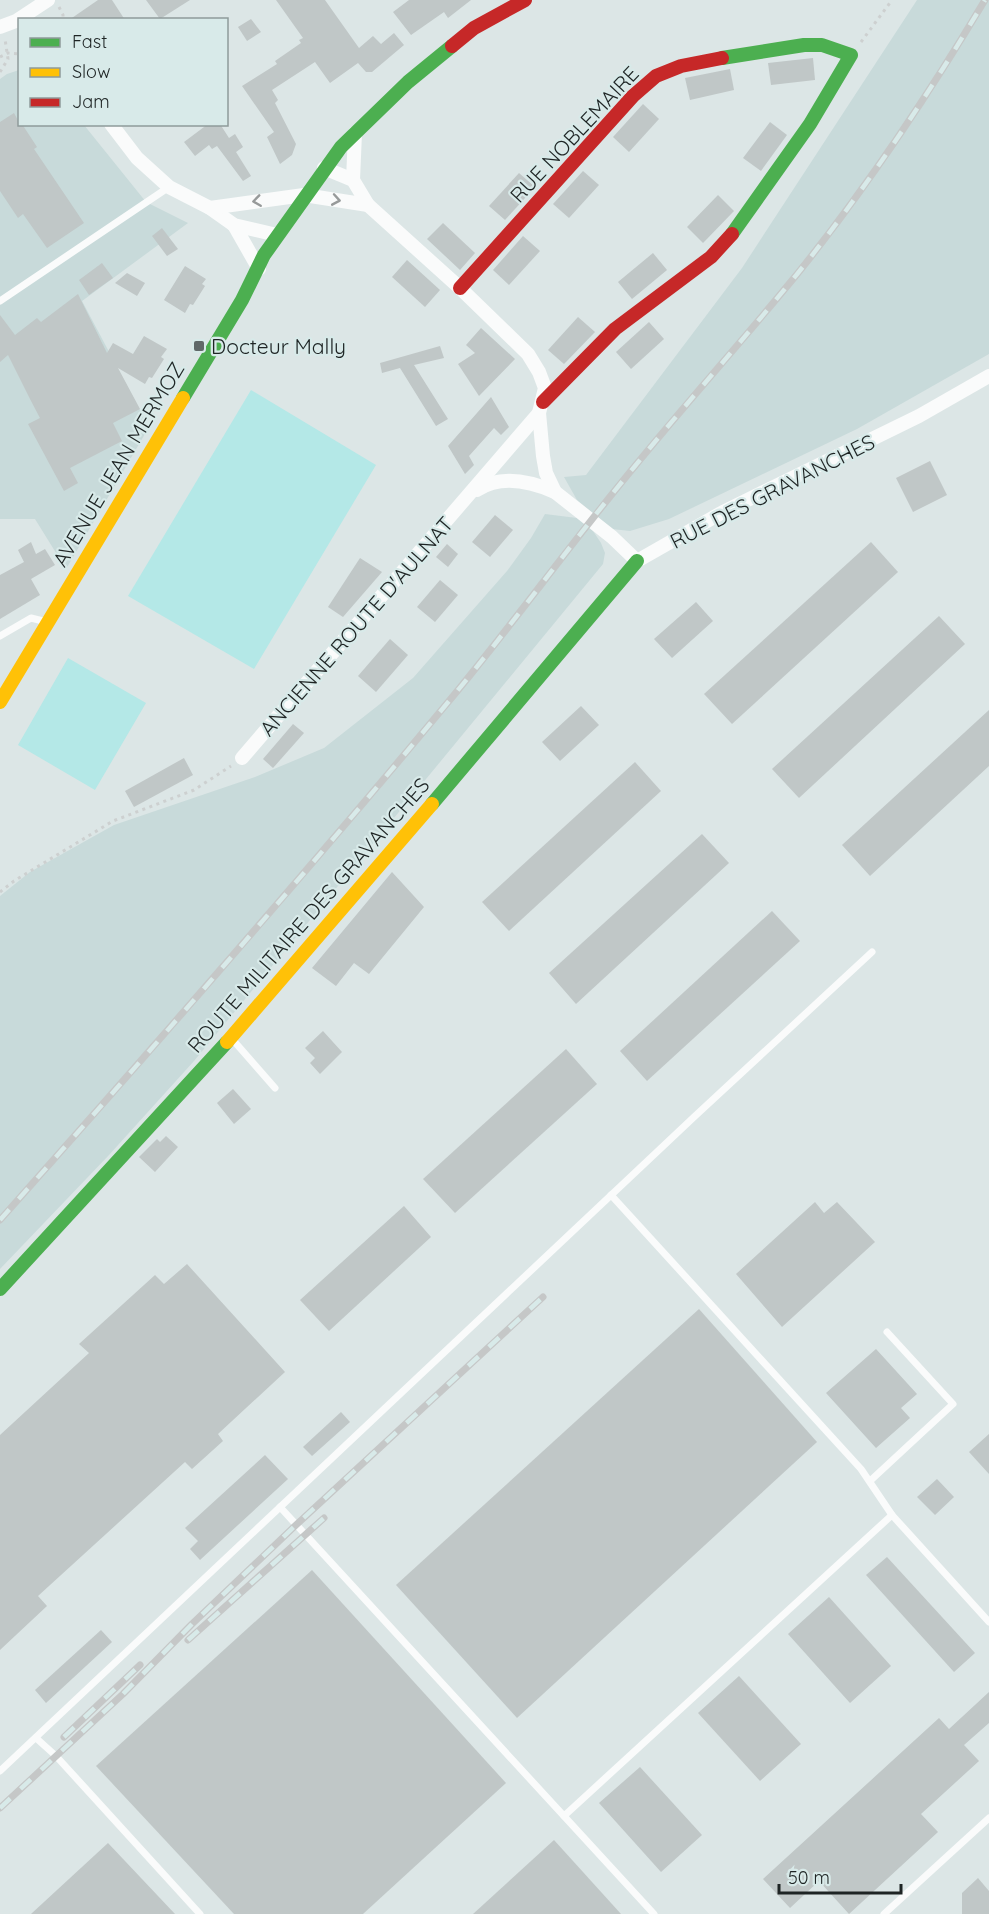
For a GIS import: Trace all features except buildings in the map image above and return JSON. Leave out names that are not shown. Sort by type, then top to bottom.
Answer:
[{"type":"street","points":[[31,10],[48,0]]},
{"type":"street","name":"AVENUE JEAN MERMOZ","points":[[0,702],[242,300],[264,255],[324,168],[355,133],[408,82],[474,28],[525,0]]},
{"type":"street","points":[[0,27],[18,20]]},
{"type":"street","name":"RUE NOBLEMAIRE","points":[[460,288],[633,96],[656,76],[681,66],[804,45],[822,45],[851,56]]},
{"type":"street","points":[[541,407],[615,329],[711,256],[734,232],[810,124],[851,56]]},
{"type":"street","points":[[113,126],[137,158],[169,187],[210,207],[234,225],[259,269]]},
{"type":"street","points":[[355,133],[353,180],[368,205],[460,288],[528,354],[539,372],[545,388],[541,407],[546,473],[560,497],[612,537],[637,561]]},
{"type":"street","points":[[324,168],[353,180]]},
{"type":"street","points":[[210,207],[304,195],[368,205]]},
{"type":"street","points":[[234,225],[277,235]]},
{"type":"street","name":"RUE DES GRAVANCHES","points":[[637,561],[723,512],[919,416],[989,376]]},
{"type":"street","name":"ANCIENNE ROUTE D'AULNAT","points":[[242,759],[470,494],[541,407]]},
{"type":"street","name":"ANCIENNE ROUTE D'AULNAT","points":[[470,494],[485,484],[501,480],[541,486],[560,497]]},
{"type":"street","name":"ROUTE MILITAIRE DES GRAVANCHES","points":[[0,1288],[231,1038],[637,561]]},
{"type":"lane","points":[[0,301],[169,187]]},
{"type":"lane","points":[[0,636],[31,618],[47,622]]},
{"type":"lane","points":[[0,1771],[872,952]]},
{"type":"lane","points":[[231,1038],[275,1088]]},
{"type":"lane","points":[[611,1195],[861,1469],[892,1515],[989,1622]]},
{"type":"lane","points":[[870,1481],[953,1404],[887,1332]]},
{"type":"lane","points":[[280,1507],[654,1914]]},
{"type":"lane","points":[[564,1816],[892,1515]]},
{"type":"lane","points":[[36,1738],[50,1750],[200,1914]]},
{"type":"lane","points":[[884,1914],[989,1818]]},
{"type":"path","points":[[851,56],[892,0]]},
{"type":"path","points":[[0,57],[8,53],[18,54]]},
{"type":"path","points":[[0,892],[14,881],[113,821],[194,790],[242,759]]},
{"type":"shaded area","points":[[917,0],[989,0],[989,354],[857,429],[669,519],[630,531],[612,529],[577,500],[564,477],[586,475],[742,268]]},
{"type":"shaded area","points":[[18,70],[18,126],[85,126],[146,202],[188,223],[82,301],[149,427],[66,569],[35,519],[0,519],[0,79]]},
{"type":"shaded area","points":[[251,390],[376,465],[254,669],[128,596]]},
{"type":"shaded area","points":[[545,514],[577,518],[593,531],[605,553],[603,564],[194,1061],[109,1155],[0,1269],[0,896],[30,872],[114,825],[255,777],[324,748],[413,678],[507,571]]},
{"type":"shaded area","points":[[68,658],[146,703],[95,790],[18,745]]},
{"type":"railway","points":[[0,1220],[114,1092],[394,767],[473,672],[635,466],[798,273],[896,140],[985,0]]},
{"type":"railway","points":[[0,1808],[123,1694],[192,1624],[296,1525],[543,1297]]},
{"type":"railway","points":[[188,1640],[324,1518]]},
{"type":"railway","points":[[64,1737],[140,1665]]},
{"type":"traffic: fast","points":[[722,58],[804,45],[822,45],[851,55],[810,124],[732,234]]},
{"type":"traffic: fast","points":[[183,398],[242,300],[264,255],[341,147],[408,82],[452,46]]},
{"type":"traffic: fast","points":[[432,804],[637,561]]},
{"type":"traffic: fast","points":[[0,1289],[227,1042]]},
{"type":"traffic: slow","points":[[0,702],[183,398]]},
{"type":"traffic: slow","points":[[227,1042],[432,804]]},
{"type":"traffic: jam","points":[[452,46],[474,28],[525,0]]},
{"type":"traffic: jam","points":[[460,288],[633,96],[656,76],[681,66],[722,58]]},
{"type":"traffic: jam","points":[[543,402],[615,329],[711,257],[732,234]]},
{"type":"place","name":"Docteur Mally","points":[[199,346]]}]
